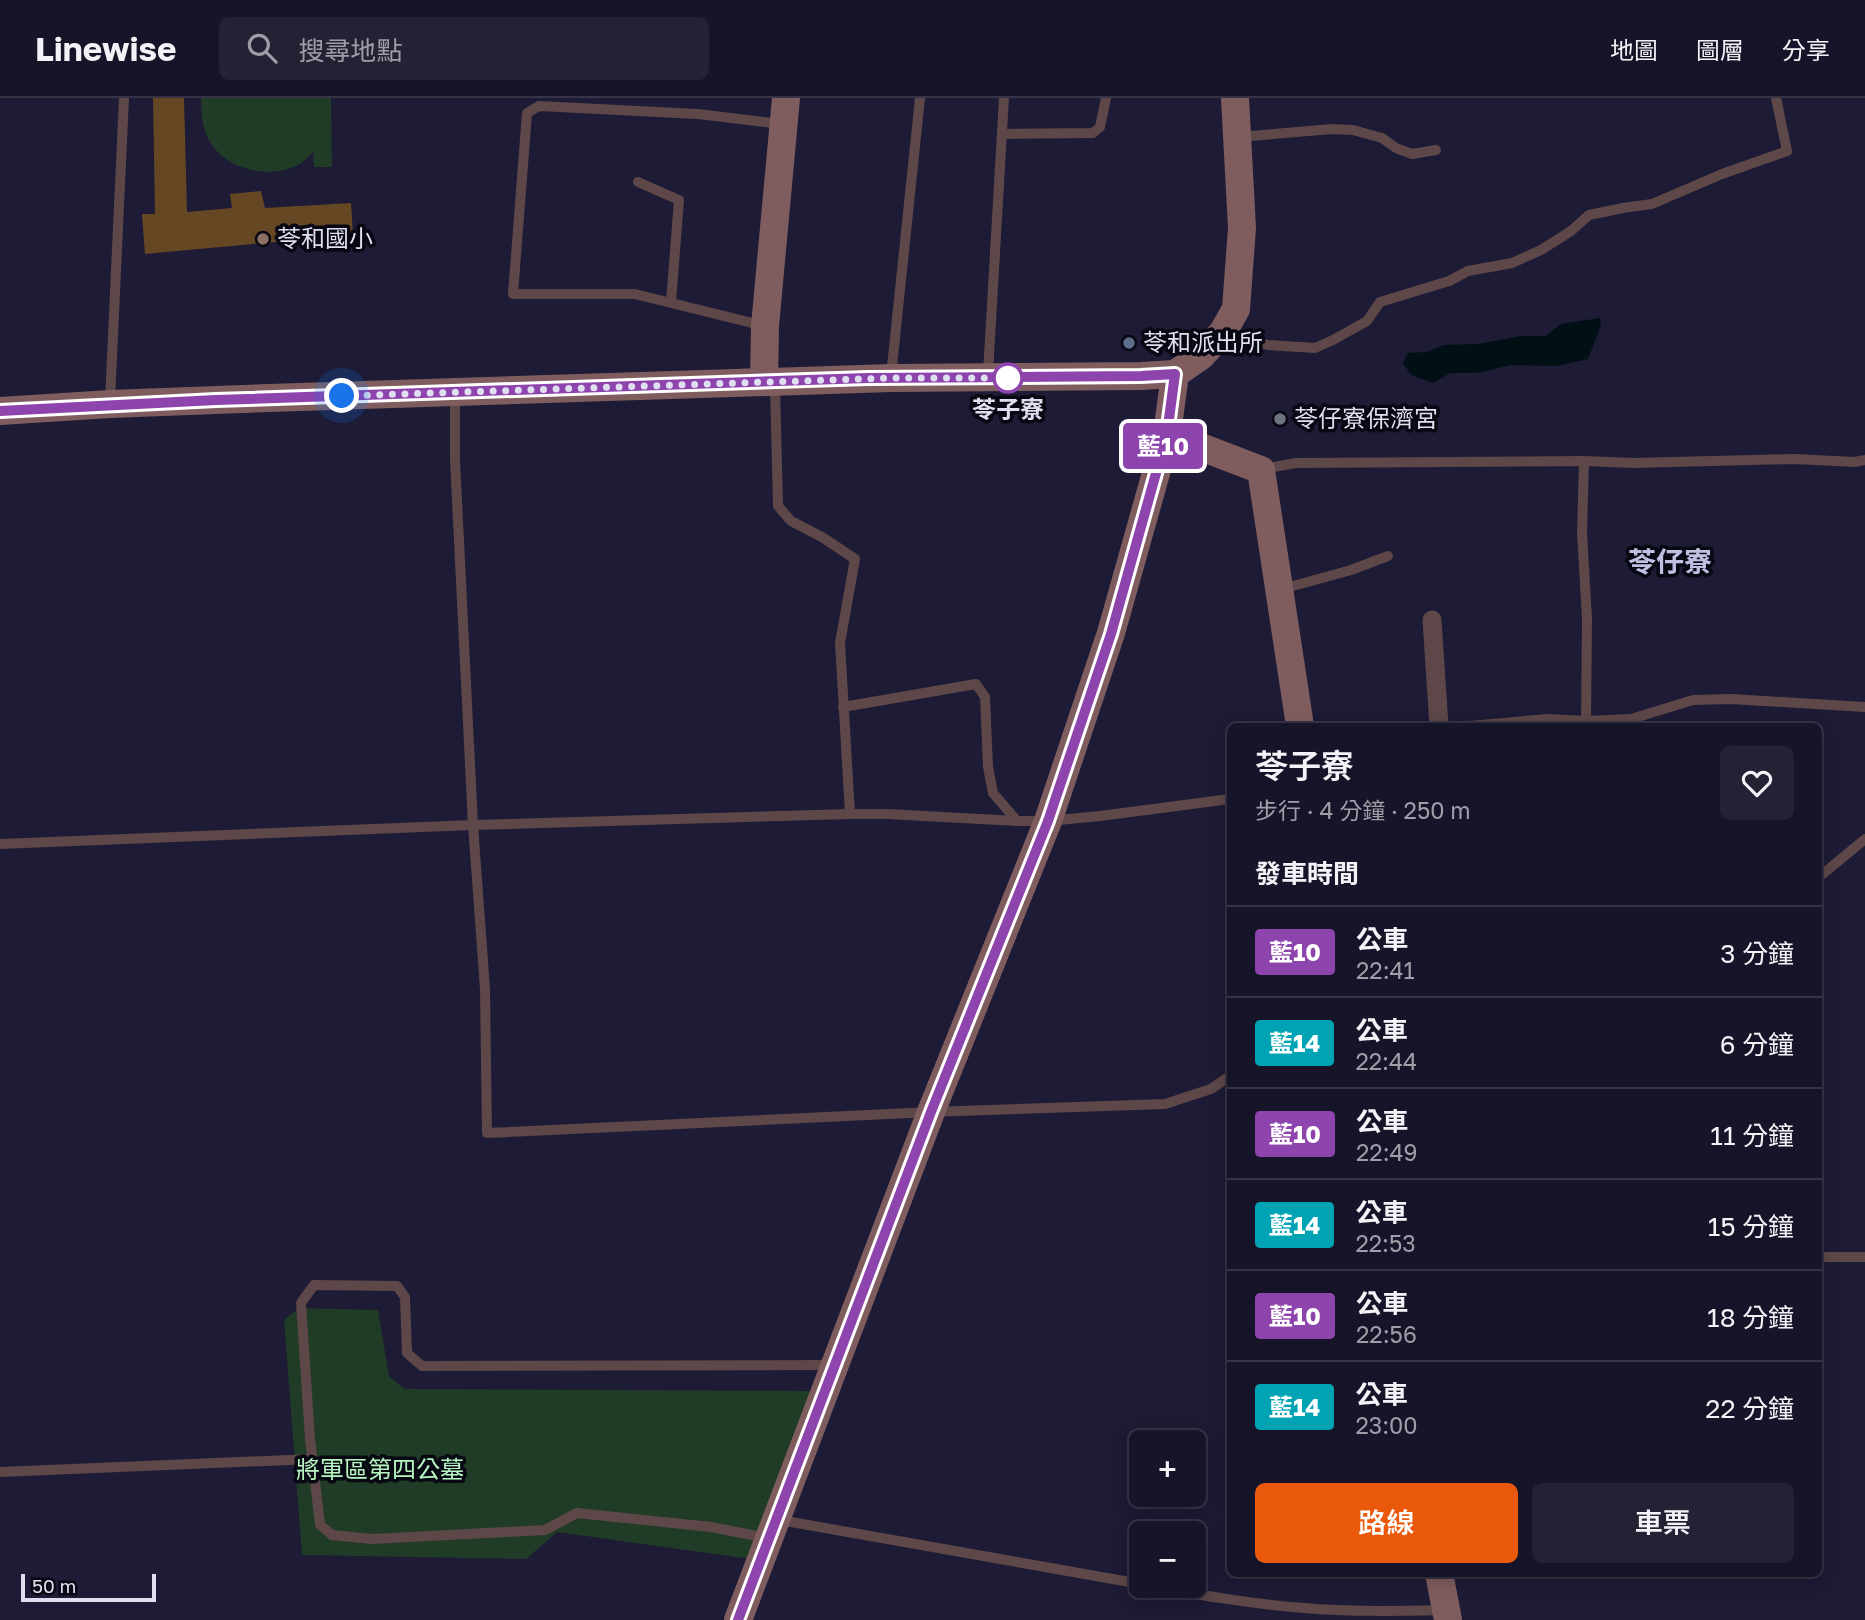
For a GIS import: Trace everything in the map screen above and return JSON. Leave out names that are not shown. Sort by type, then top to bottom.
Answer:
[{"type":"street","points":[[0,411],[110,404],[770,381],[1175,374],[1202,356],[1223,332],[1236,309],[1242,228],[1234,98]]},
{"type":"street","points":[[770,381],[765,326],[784,111]]},
{"type":"street","points":[[738,1620],[931,1112],[1048,821],[1111,634],[1167,434],[1175,374]]},
{"type":"street","points":[[1167,434],[1261,470],[1300,723]]},
{"type":"street","points":[[1432,620],[1439,723]]},
{"type":"street","points":[[1440,1577],[1446,1615]]},
{"type":"lane","points":[[110,404],[124,98]]},
{"type":"lane","points":[[891,378],[920,98]]},
{"type":"lane","points":[[988,378],[1004,98]]},
{"type":"lane","points":[[1002,134],[1093,133],[1100,127],[1106,98]]},
{"type":"lane","points":[[1223,332],[1268,345],[1315,348],[1367,321],[1380,302],[1449,281],[1468,271],[1512,263],[1551,244],[1589,215],[1652,204],[1787,151],[1776,98]]},
{"type":"lane","points":[[765,326],[635,294],[513,294],[527,113],[539,106],[698,114],[784,111]]},
{"type":"lane","points":[[1237,137],[1332,128],[1353,130],[1382,138],[1396,148],[1412,154],[1436,150]]},
{"type":"lane","points":[[638,182],[678,200],[671,302]]},
{"type":"lane","points":[[770,381],[778,506],[791,521],[855,559],[840,643],[850,814]]},
{"type":"lane","points":[[455,391],[455,460],[473,825],[485,989],[487,1133],[1165,1104],[1211,1088],[1227,1078]]},
{"type":"lane","points":[[1261,470],[1296,463],[1634,463],[1794,458],[1855,462],[1865,460]]},
{"type":"lane","points":[[1584,461],[1582,533],[1587,619],[1586,720]]},
{"type":"lane","points":[[1278,590],[1351,570],[1388,555]]},
{"type":"lane","points":[[843,707],[976,684],[985,697],[988,767],[993,793],[1017,821]]},
{"type":"lane","points":[[1503,723],[1548,719],[1631,719],[1703,699],[1865,706]]},
{"type":"lane","points":[[0,844],[473,825],[850,814],[1048,821],[1227,799]]},
{"type":"lane","points":[[1822,875],[1865,839]]},
{"type":"lane","points":[[1822,1257],[1865,1257]]},
{"type":"lane","points":[[835,1365],[422,1366],[407,1353],[405,1297],[397,1286],[314,1285],[301,1303],[320,1525],[332,1535],[372,1539],[545,1530],[577,1513],[711,1527],[773,1529],[1129,1582]]},
{"type":"lane","points":[[0,1472],[313,1459]]},
{"type":"lane","points":[[1206,1596],[1303,1608],[1446,1615]]},
{"type":"green space","points":[[201,98],[331,98],[332,167],[314,167],[313,152],[299,165],[274,172],[250,170],[229,161],[219,154],[206,134]]},
{"type":"green space","name":"將軍區第四公墓","points":[[299,1308],[378,1310],[389,1376],[405,1389],[817,1391],[750,1559],[557,1532],[526,1559],[302,1555],[284,1320]]},
{"type":"shaded area","points":[[1600,318],[1601,325],[1588,359],[1557,366],[1511,365],[1478,373],[1450,373],[1433,383],[1411,375],[1403,363],[1408,353],[1427,352],[1444,345],[1478,344],[1521,336],[1546,336],[1561,324]]},
{"type":"building","points":[[153,98],[184,98],[187,212],[232,208],[230,194],[261,191],[265,208],[351,203],[353,235],[145,254],[142,214],[155,214]]},
{"type":"bus line","name":"藍10","points":[[0,411],[455,391],[891,378],[1175,374],[1167,434],[1111,634],[1048,821],[931,1112],[738,1620]]},
{"type":"place","name":"苓和國小","points":[[263,239]]},
{"type":"place","name":"苓和派出所","points":[[1129,343]]},
{"type":"place","name":"苓子寮","points":[[1008,378]]},
{"type":"place","name":"苓仔寮保濟宮","points":[[1280,419]]},
{"type":"district","name":"苓仔寮","points":[[1670,562]]},
{"type":"route","points":[[342,396],[891,378],[1013,378],[1008,378]]}]
